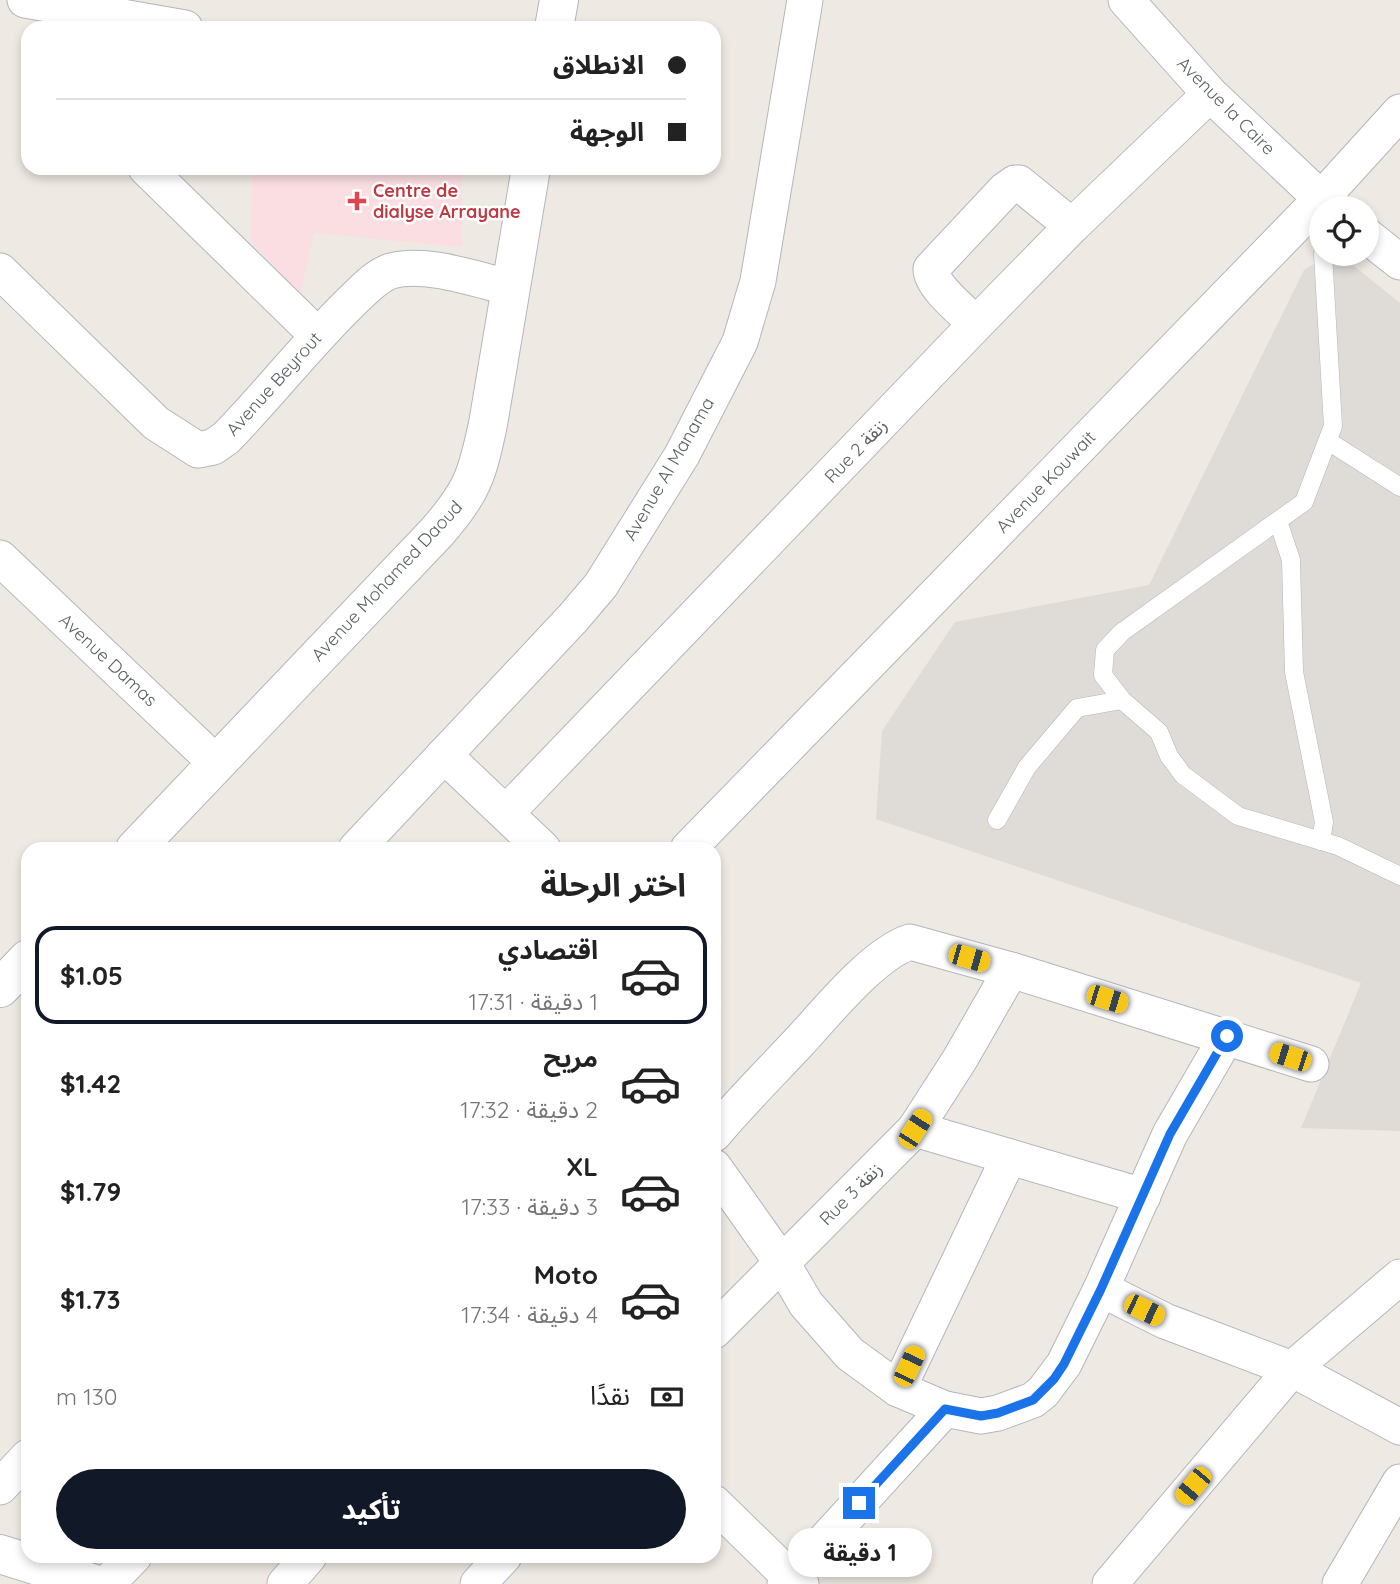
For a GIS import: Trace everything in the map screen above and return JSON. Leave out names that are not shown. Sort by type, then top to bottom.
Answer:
[{"type":"street","points":[[26,0],[145,21]]},
{"type":"street","points":[[555,21],[559,0]]},
{"type":"street","name":"Avenue Al Manama","points":[[363,842],[600,586],[682,455],[740,342],[758,281],[805,0]]},
{"type":"street","name":"Avenue la Caire","points":[[1126,0],[1210,94],[1310,196]]},
{"type":"street","name":"Rue 2 زنقة","points":[[506,813],[975,324],[1072,226],[1210,94]]},
{"type":"street","name":"Avenue Kouwait","points":[[1335,196],[1400,112]]},
{"type":"street","points":[[152,175],[317,335]]},
{"type":"street","name":"Avenue Mohamed Daoud","points":[[142,842],[437,532],[468,494],[488,424],[530,175]]},
{"type":"street","points":[[975,324],[932,279],[931,269],[1005,190],[1019,183],[1072,226]]},
{"type":"street","name":"Avenue Kouwait","points":[[695,842],[1309,225]]},
{"type":"street","points":[[1379,245],[1400,262]]},
{"type":"street","name":"Avenue Beyrout","points":[[0,271],[156,423],[198,450],[212,447],[226,438],[317,335],[365,289],[392,271],[411,268],[439,271],[512,288]]},
{"type":"street","name":"Avenue Damas","points":[[0,558],[216,763]]},
{"type":"street","points":[[444,755],[536,842]]},
{"type":"street","points":[[721,1119],[840,998],[897,946],[910,942],[1011,970],[1311,1064]]},
{"type":"street","points":[[0,988],[21,966]]},
{"type":"street","name":"Rue 3 زنقة","points":[[721,1324],[915,1129],[960,1059],[1011,970]]},
{"type":"street","points":[[721,1177],[782,1263],[806,1304],[850,1354],[898,1389],[945,1409],[981,1416],[1033,1400],[1064,1364],[1101,1289],[1170,1134],[1227,1036]]},
{"type":"street","points":[[915,1129],[1143,1196]]},
{"type":"street","points":[[898,1389],[1009,1157]]},
{"type":"street","points":[[1110,1584],[1292,1369],[1400,1277]]},
{"type":"street","points":[[1101,1289],[1165,1321],[1292,1369],[1400,1427]]},
{"type":"street","points":[[721,1510],[792,1582],[945,1409]]},
{"type":"street","points":[[0,1487],[21,1464]]},
{"type":"street","points":[[1340,1584],[1400,1482]]},
{"type":"street","points":[[0,1554],[21,1561]]},
{"type":"street","points":[[28,1563],[95,1584]]},
{"type":"street","points":[[107,1584],[127,1563]]},
{"type":"street","points":[[285,1584],[303,1563]]},
{"type":"street","points":[[478,1584],[498,1563]]},
{"type":"lane","points":[[1324,266],[1333,426],[1304,502],[1122,632],[1105,650],[1103,675],[1122,699],[1159,732],[1169,756],[1183,775],[1238,816],[1338,846],[1400,876]]},
{"type":"lane","points":[[1328,441],[1400,486]]},
{"type":"lane","points":[[1278,521],[1291,560],[1294,671],[1324,822],[1321,841]]},
{"type":"lane","points":[[997,820],[1027,767],[1077,708],[1122,699]]},
{"type":"shaded area","name":"Centre de dialyse Arrayane","points":[[252,175],[462,175],[462,247],[314,233],[300,295],[251,241]]},
{"type":"shaded area","points":[[1310,266],[1354,266],[1400,303],[1400,1131],[1301,1128],[1361,983],[876,819],[882,731],[955,622],[1149,585],[1304,270]]},
{"type":"place","name":"Centre de dialyse Arrayane","points":[[357,201]]},
{"type":"route","points":[[859,1503],[945,1409],[981,1416],[998,1413],[1033,1400],[1054,1379],[1101,1289],[1170,1134],[1227,1036]]}]
